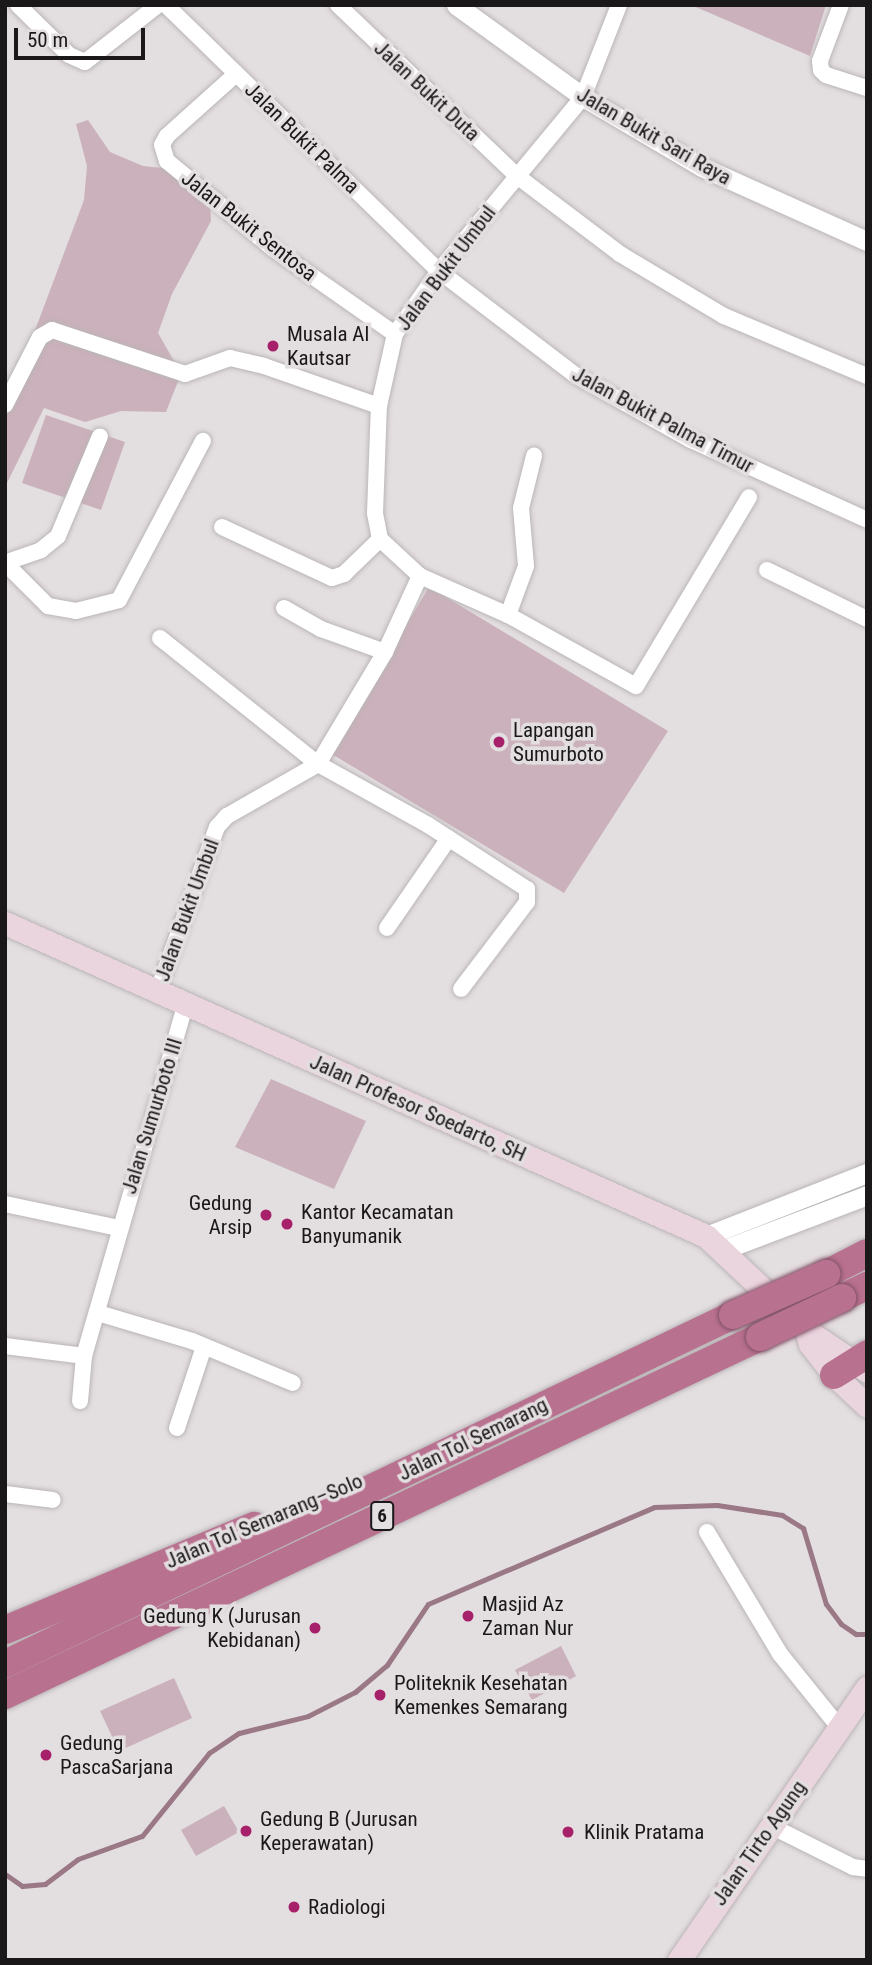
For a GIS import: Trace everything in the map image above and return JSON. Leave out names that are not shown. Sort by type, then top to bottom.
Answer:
[{"type":"highway","name":"Jalan Tol Semarang","points":[[5,1664],[733,1315],[867,1254]]},
{"type":"highway","name":"Jalan Tol Semarang","points":[[5,1695],[854,1292]]},
{"type":"highway","name":"Jalan Tol Semarang–Solo","points":[[5,1630],[599,1379]]},
{"type":"main road","name":"Jalan Profesor Soedarto, SH","points":[[5,923],[715,1243],[806,1329],[856,1365],[867,1406]]},
{"type":"main road","name":"Jalan Tirto Agung","points":[[679,1960],[867,1687]]},
{"type":"street","points":[[18,5],[69,55],[85,62],[158,5]]},
{"type":"street","name":"Jalan Bukit Palma","points":[[166,5],[439,271]]},
{"type":"street","name":"Jalan Bukit Duta","points":[[338,5],[517,176],[672,288],[724,316],[867,376]]},
{"type":"street","name":"Jalan Bukit Sari Raya","points":[[456,5],[583,97],[702,167],[867,241]]},
{"type":"street","name":"Jalan Bukit Umbul","points":[[380,539],[375,489],[379,406],[395,334],[439,271],[583,97],[620,5]]},
{"type":"street","points":[[841,5],[820,61],[821,70],[826,75],[867,88]]},
{"type":"street","name":"Jalan Bukit Sentosa","points":[[236,74],[167,136],[162,153],[167,161],[272,248],[395,334]]},
{"type":"street","name":"Jalan Bukit Palma Timur","points":[[439,271],[575,375],[691,440],[867,520]]},
{"type":"street","points":[[5,405],[40,337],[52,330],[185,374],[230,359],[264,366],[379,406]]},
{"type":"street","points":[[100,436],[58,536],[41,551],[6,563],[48,606],[76,611],[119,600],[203,441]]},
{"type":"street","points":[[508,615],[526,566],[521,509],[534,456]]},
{"type":"street","points":[[222,527],[332,578],[344,574],[380,539],[420,576],[508,615],[636,686],[750,497]]},
{"type":"street","points":[[767,570],[867,619]]},
{"type":"street","name":"Jalan Bukit Umbul","points":[[158,990],[217,827],[226,816],[318,764],[385,652],[420,576]]},
{"type":"street","points":[[284,608],[321,629],[385,652]]},
{"type":"street","points":[[160,638],[318,764],[449,838],[529,895],[461,989]]},
{"type":"street","points":[[387,928],[449,838]]},
{"type":"street","name":"Jalan Sumurboto III","points":[[80,1401],[84,1356],[186,1003]]},
{"type":"street","points":[[715,1243],[867,1173]]},
{"type":"street","points":[[715,1243],[867,1195]]},
{"type":"street","points":[[5,1204],[119,1228]]},
{"type":"street","points":[[98,1313],[204,1347],[293,1383]]},
{"type":"street","points":[[5,1346],[84,1356]]},
{"type":"street","points":[[177,1429],[204,1347]]},
{"type":"street","points":[[5,1494],[52,1500]]},
{"type":"street","points":[[707,1532],[780,1654],[839,1727]]},
{"type":"street","points":[[771,1826],[853,1867],[867,1869]]},
{"type":"shaded area","points":[[691,5],[826,5],[810,56]]},
{"type":"shaded area","points":[[88,120],[110,152],[143,166],[171,169],[210,203],[211,221],[172,294],[158,333],[174,361],[179,379],[166,412],[121,411],[85,422],[44,408],[5,487],[5,410],[84,200],[87,166],[76,124]]},
{"type":"shaded area","points":[[46,415],[125,442],[101,510],[22,483]]},
{"type":"shaded area","name":"Lapangan Sumurboto","points":[[429,587],[668,731],[564,893],[330,753]]},
{"type":"shaded area","points":[[271,1079],[366,1121],[334,1189],[235,1147]]},
{"type":"shaded area","points":[[561,1646],[576,1676],[532,1700],[515,1670]]},
{"type":"shaded area","points":[[174,1678],[192,1718],[119,1751],[100,1711]]},
{"type":"shaded area","points":[[224,1806],[239,1832],[196,1856],[181,1830]]},
{"type":"waterway","points":[[5,1874],[22,1886],[45,1884],[78,1859],[142,1836],[209,1753],[239,1733],[308,1716],[355,1692],[387,1665],[428,1604],[654,1507],[717,1505],[782,1515],[803,1528],[826,1604],[841,1624],[856,1634],[867,1634]]},
{"type":"place","name":"Musala Al Kautsar","points":[[273,346]]},
{"type":"place","name":"Lapangan Sumurboto","points":[[499,742]]},
{"type":"place","name":"Gedung Arsip","points":[[266,1215]]},
{"type":"place","name":"Kantor Kecamatan Banyumanik","points":[[287,1224]]},
{"type":"place","name":"Masjid Az Zaman Nur","points":[[468,1616]]},
{"type":"place","name":"Gedung K (Jurusan Kebidanan)","points":[[315,1628]]},
{"type":"place","name":"Politeknik Kesehatan Kemenkes Semarang","points":[[380,1695]]},
{"type":"place","name":"Gedung PascaSarjana","points":[[46,1755]]},
{"type":"place","name":"Gedung B (Jurusan Keperawatan)","points":[[246,1831]]},
{"type":"place","name":"Klinik Pratama","points":[[568,1832]]},
{"type":"place","name":"Radiologi","points":[[294,1907]]}]
